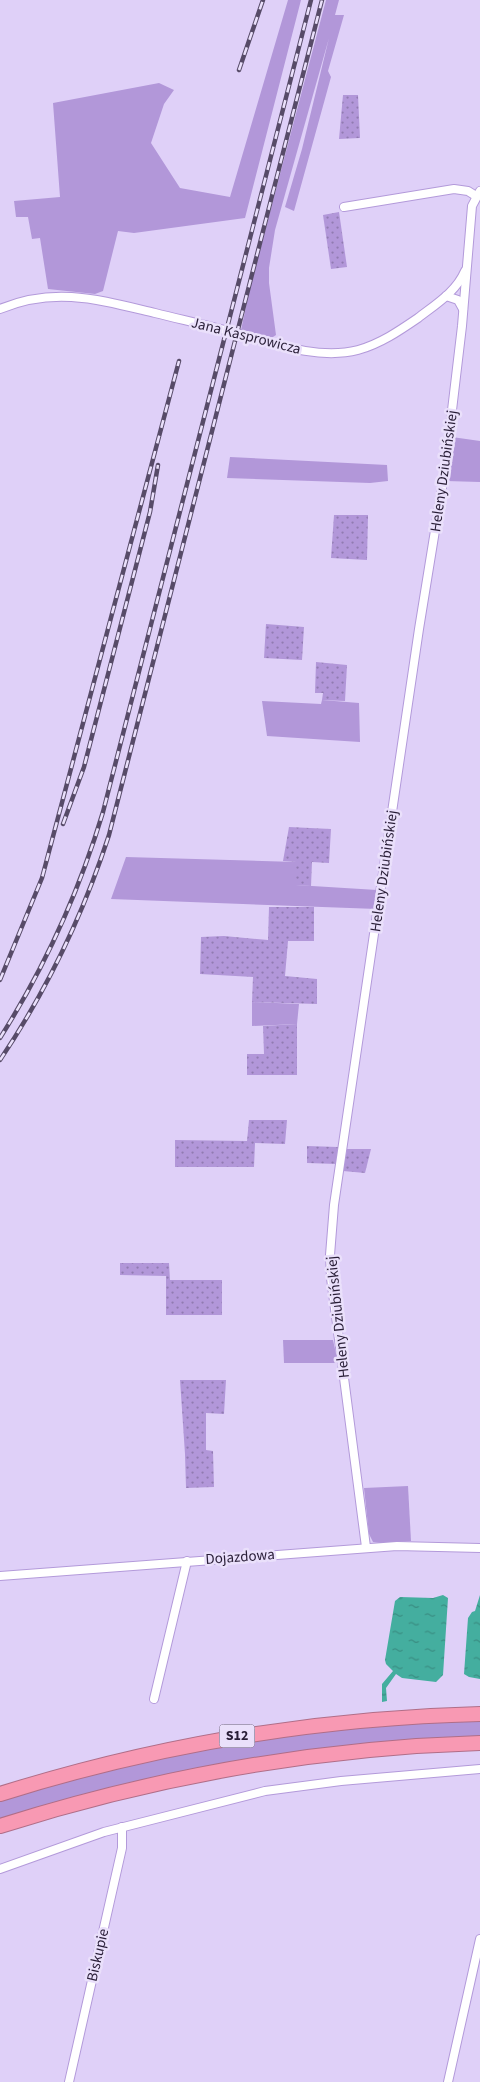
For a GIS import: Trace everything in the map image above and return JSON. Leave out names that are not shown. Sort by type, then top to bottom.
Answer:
[{"type":"highway","name":"S12","points":[[0,1794],[129,1758],[231,1737],[369,1720],[480,1714]]},
{"type":"highway","name":"S12","points":[[0,1826],[101,1797],[243,1767],[364,1750],[480,1743]]},
{"type":"street","points":[[344,207],[454,188],[478,193]]},
{"type":"street","name":"Heleny Dziubińskiej","points":[[366,1548],[330,1278],[332,1234],[336,1187],[418,638],[444,478],[464,310],[472,206],[478,193]]},
{"type":"street","name":"Jana Kasprowicza","points":[[0,309],[34,298],[76,296],[220,329],[288,347],[327,353],[357,350],[377,343],[398,331],[446,296],[459,283],[466,269]]},
{"type":"street","points":[[446,296],[458,300],[464,310]]},
{"type":"street","name":"Dojazdowa","points":[[0,1576],[417,1545],[480,1548]]},
{"type":"street","points":[[154,1699],[187,1561]]},
{"type":"street","points":[[0,1869],[59,1846],[122,1827],[283,1788],[402,1775],[480,1769]]},
{"type":"street","name":"Biskupie","points":[[69,2082],[122,1848],[122,1827]]},
{"type":"street","points":[[448,2082],[480,1939]]},
{"type":"shaded area","points":[[288,0],[301,0],[245,218],[134,233],[118,231],[103,291],[95,294],[48,289],[40,238],[32,239],[28,217],[16,217],[14,201],[60,197],[53,103],[159,83],[174,90],[164,104],[151,143],[180,188],[230,197]]},
{"type":"shaded area","points":[[326,0],[339,0],[335,15],[344,15],[328,71],[331,77],[294,211],[285,207],[302,149],[329,38],[275,230],[269,268],[269,283],[276,335],[270,339],[241,330],[250,288]]},
{"type":"shaded area","points":[[343,95],[358,95],[360,138],[339,139]]},
{"type":"shaded area","points":[[339,212],[347,267],[331,269],[323,215]]},
{"type":"shaded area","points":[[452,437],[480,441],[480,482],[446,481]]},
{"type":"shaded area","points":[[230,457],[387,465],[388,481],[370,483],[227,478]]},
{"type":"shaded area","points":[[334,515],[368,515],[367,560],[331,558]]},
{"type":"shaded area","points":[[266,624],[304,627],[302,660],[264,658]]},
{"type":"shaded area","points":[[316,662],[347,665],[345,701],[322,700],[323,693],[315,693]]},
{"type":"shaded area","points":[[322,700],[359,703],[360,742],[267,736],[262,701],[321,704]]},
{"type":"shaded area","points":[[289,827],[331,829],[329,863],[312,862],[311,886],[295,885],[296,862],[283,861]]},
{"type":"shaded area","points":[[126,857],[296,862],[296,885],[377,890],[377,909],[111,899]]},
{"type":"shaded area","points":[[269,907],[314,907],[314,941],[288,941],[285,976],[317,979],[317,1004],[252,1002],[253,977],[200,974],[201,937],[224,936],[268,940]]},
{"type":"shaded area","points":[[252,1002],[299,1004],[297,1024],[252,1026]]},
{"type":"shaded area","points":[[297,1024],[297,1075],[247,1075],[247,1054],[264,1054],[263,1026]]},
{"type":"shaded area","points":[[249,1120],[287,1120],[285,1144],[255,1143],[254,1167],[175,1167],[175,1140],[247,1141]]},
{"type":"shaded area","points":[[307,1146],[338,1147],[337,1164],[307,1163]]},
{"type":"shaded area","points":[[347,1149],[371,1149],[365,1173],[343,1171]]},
{"type":"shaded area","points":[[120,1263],[169,1263],[170,1280],[222,1280],[222,1315],[166,1315],[166,1276],[120,1275]]},
{"type":"shaded area","points":[[283,1340],[333,1340],[338,1363],[284,1363]]},
{"type":"shaded area","points":[[180,1380],[226,1380],[224,1414],[206,1413],[206,1450],[213,1451],[214,1487],[186,1488]]},
{"type":"shaded area","points":[[408,1486],[411,1541],[373,1542],[369,1534],[364,1488]]},
{"type":"shaded area","points":[[480,1719],[480,1737],[404,1741],[0,1820],[0,1800],[64,1781],[193,1750],[332,1729]]},
{"type":"water","points":[[443,1595],[448,1598],[443,1675],[436,1682],[402,1678],[396,1674],[386,1688],[387,1701],[382,1702],[382,1684],[393,1671],[386,1664],[385,1660],[395,1601],[400,1597],[433,1598]]},
{"type":"water","points":[[480,1595],[480,1679],[464,1674],[468,1618],[475,1611]]},
{"type":"railway","points":[[239,70],[263,0]]},
{"type":"railway","points":[[0,1038],[32,984],[72,900],[103,812],[311,0]]},
{"type":"railway","points":[[0,1060],[33,1007],[62,951],[88,894],[109,835],[322,0]]},
{"type":"railway","points":[[0,980],[42,878],[179,361]]},
{"type":"railway","points":[[63,824],[84,767],[150,512],[158,465]]}]
